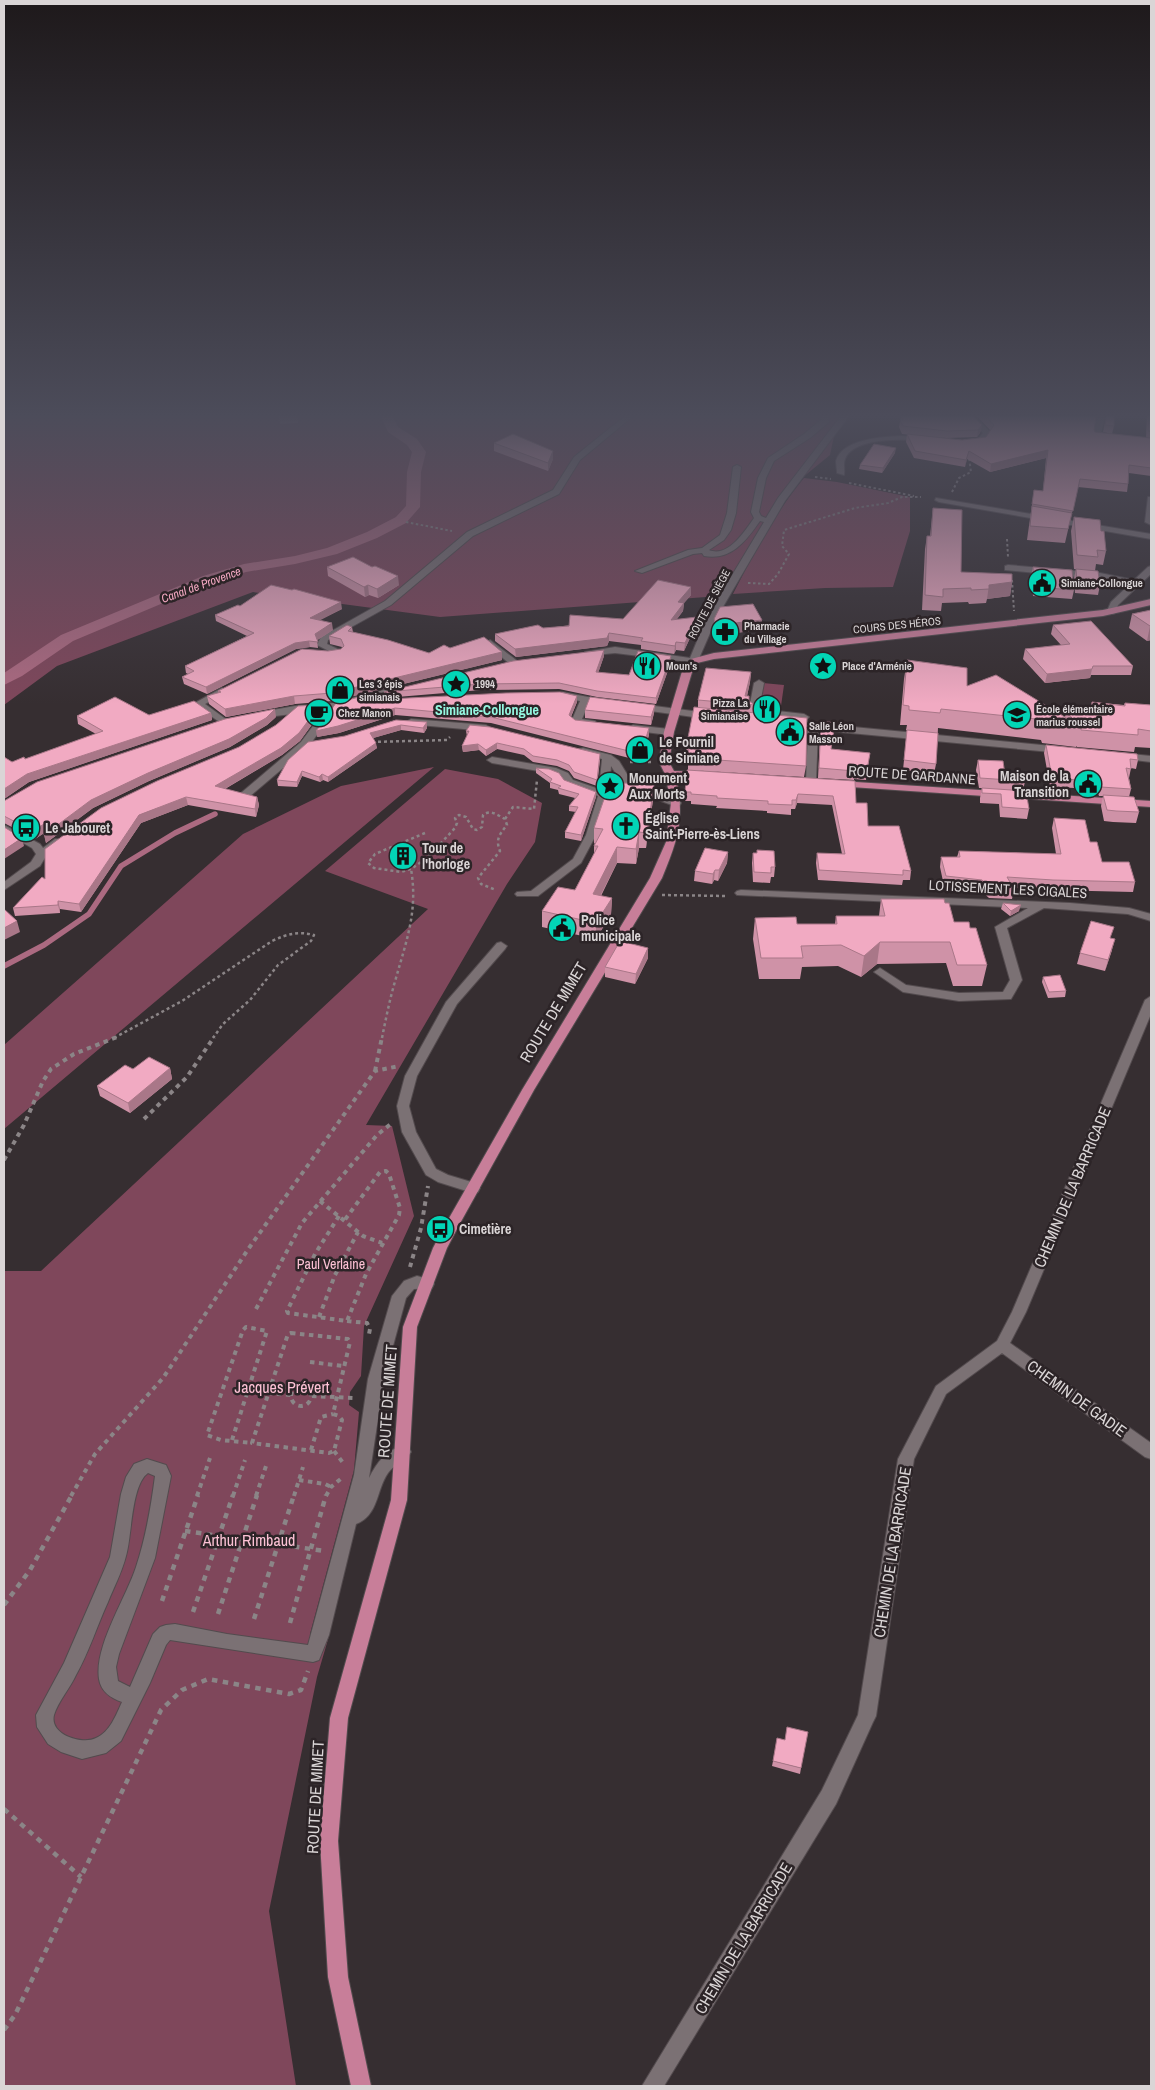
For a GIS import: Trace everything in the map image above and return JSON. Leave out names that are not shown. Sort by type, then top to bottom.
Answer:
[{"type":"main road","name":"COURS DES HÉROS","points":[[694,661],[714,656],[1108,612],[1151,602]]},
{"type":"main road","points":[[664,762],[669,732],[686,673],[694,661]]},
{"type":"main road","name":"ROUTE DE MIMET","points":[[361,2086],[338,1977],[329,1841],[339,1718],[398,1500],[410,1327],[440,1248],[528,1090],[656,878],[672,842],[676,803],[670,774],[664,762]]},
{"type":"main road","points":[[670,774],[718,776]]},
{"type":"main road","name":"ROUTE DE GARDANNE","points":[[816,782],[1151,804]]},
{"type":"street","points":[[314,651],[332,655],[338,653],[337,650],[322,645],[324,639],[388,603],[470,534],[520,510]]},
{"type":"street","points":[[639,572],[691,552],[705,550],[724,535],[731,510]]},
{"type":"street","points":[[755,510],[758,518],[768,522]]},
{"type":"street","name":"ROUTE DE SIÈGE","points":[[694,661],[701,640],[777,510]]},
{"type":"street","points":[[993,510],[1151,537]]},
{"type":"street","points":[[1150,510],[1149,522],[1151,523]]},
{"type":"street","points":[[705,550],[707,554],[724,555],[734,548],[758,518]]},
{"type":"street","points":[[1008,568],[1100,576],[1136,583]]},
{"type":"street","points":[[1108,612],[1136,583],[1150,572]]},
{"type":"street","points":[[490,643],[513,662]]},
{"type":"street","points":[[574,655],[615,650],[694,661]]},
{"type":"street","points":[[758,684],[754,709],[756,712],[804,717],[808,726],[816,782]]},
{"type":"street","points":[[223,722],[198,704],[231,687]]},
{"type":"street","points":[[250,717],[295,708],[333,706],[409,687]]},
{"type":"street","points":[[553,695],[585,701],[717,716]]},
{"type":"street","points":[[585,701],[576,722],[604,725]]},
{"type":"street","points":[[351,702],[389,702]]},
{"type":"street","points":[[245,795],[305,744],[333,706]]},
{"type":"street","points":[[278,724],[295,708]]},
{"type":"street","points":[[746,719],[1073,751]]},
{"type":"street","points":[[403,721],[497,730]]},
{"type":"street","points":[[623,727],[669,732]]},
{"type":"street","points":[[305,744],[323,741]]},
{"type":"street","points":[[569,748],[611,760],[629,786],[676,803]]},
{"type":"street","points":[[1112,755],[1151,758]]},
{"type":"street","points":[[492,760],[552,770],[564,776],[569,782],[604,794]]},
{"type":"street","points":[[520,894],[534,894],[577,861],[591,834],[604,794],[611,760]]},
{"type":"street","points":[[4,828],[36,846],[41,854]]},
{"type":"street","points":[[4,887],[36,864],[41,854],[68,835]]},
{"type":"street","name":"LOTISSEMENT LES CIGALES","points":[[741,893],[1042,905],[1129,911],[1151,918]]},
{"type":"street","points":[[880,972],[902,988],[959,997],[1007,996],[1016,980],[1001,927],[1042,905]]},
{"type":"street","points":[[473,1188],[443,1179],[431,1172],[409,1132],[405,1110],[411,1076],[452,1002],[501,946]]},
{"type":"street","name":"CHEMIN DE LA BARRICADE","points":[[652,2086],[829,1797],[867,1716],[906,1459],[941,1390],[1002,1345],[1019,1312],[1151,1000]]},
{"type":"street","points":[[134,1697],[119,1694],[113,1689],[108,1680],[108,1663],[113,1643],[133,1598],[150,1549],[163,1476],[160,1470],[154,1467],[140,1469],[134,1477],[129,1494],[118,1557],[71,1668],[44,1715],[46,1727],[54,1738],[67,1746],[82,1750],[100,1747],[115,1735],[134,1697],[159,1640],[166,1633],[175,1632],[227,1642],[313,1654],[320,1635],[362,1475],[381,1360],[399,1296],[404,1290],[417,1282],[426,1284]]},
{"type":"street","name":"CHEMIN DE GADIE","points":[[1002,1345],[1151,1452]]},
{"type":"street","points":[[349,1519],[361,1515],[366,1508],[380,1469],[386,1461],[402,1452]]},
{"type":"path","points":[[733,582],[769,584],[778,574],[789,554],[782,546],[784,530],[849,510]]},
{"type":"path","points":[[406,522],[470,534]]},
{"type":"path","points":[[364,744],[379,741],[447,740],[452,736],[456,726]]},
{"type":"path","points":[[611,760],[664,762]]},
{"type":"path","points":[[505,819],[513,807],[534,809],[537,778]]},
{"type":"path","points":[[425,833],[375,854],[368,863],[374,868],[401,872],[411,869],[434,852],[455,828],[457,823],[455,818],[459,815],[466,817],[473,829],[477,830],[482,828],[483,815],[487,812],[493,812],[505,819],[507,825],[496,843],[500,851],[497,858],[478,878],[481,884],[496,890]]},
{"type":"path","points":[[4,1606],[30,1570],[95,1454],[163,1378],[249,1248],[375,1072],[392,992],[415,912],[415,888],[411,869]]},
{"type":"path","points":[[645,895],[734,896],[741,893]]},
{"type":"path","points":[[4,1160],[14,1145],[35,1102],[41,1082],[52,1068],[70,1056],[118,1036],[156,1017],[225,973],[255,950],[286,934],[299,931],[314,935],[311,942],[278,965],[250,1000],[223,1024],[187,1077],[144,1119]]},
{"type":"path","points":[[375,1072],[419,1062]]},
{"type":"path","points":[[256,1309],[302,1223],[378,1135],[405,1110]]},
{"type":"path","points":[[339,1216],[315,1254],[287,1311],[288,1314],[346,1321],[366,1274],[399,1215],[400,1208],[389,1174],[386,1171],[380,1172],[344,1221]]},
{"type":"path","points":[[404,1290],[422,1228],[431,1172]]},
{"type":"path","points":[[320,1201],[368,1239],[382,1243]]},
{"type":"path","points":[[319,1317],[335,1275],[358,1232]]},
{"type":"path","points":[[232,1440],[267,1331],[246,1327],[242,1330],[207,1435],[210,1438],[329,1452],[334,1451]]},
{"type":"path","points":[[252,1442],[288,1334],[348,1339],[350,1342],[335,1397],[333,1414]]},
{"type":"path","points":[[310,1362],[344,1366]]},
{"type":"path","points":[[301,1388],[310,1390],[312,1396],[309,1401],[299,1405],[293,1403],[291,1395],[294,1390],[301,1388]]},
{"type":"path","points":[[268,1393],[291,1395]]},
{"type":"path","points":[[312,1396],[373,1400]]},
{"type":"path","points":[[311,1450],[321,1417],[325,1414],[333,1414],[339,1416],[342,1420],[334,1451]]},
{"type":"path","points":[[290,1623],[327,1493],[344,1476],[346,1471],[344,1462],[334,1451]]},
{"type":"path","points":[[162,1601],[210,1458]]},
{"type":"path","points":[[193,1612],[245,1460]]},
{"type":"path","points":[[218,1614],[267,1463]]},
{"type":"path","points":[[254,1619],[303,1467]]},
{"type":"path","points":[[299,1480],[325,1484],[331,1487]]},
{"type":"path","points":[[185,1531],[340,1553]]},
{"type":"path","points":[[4,2030],[14,2015],[161,1710],[182,1690],[208,1679],[289,1694],[300,1690],[313,1654]]},
{"type":"path","points":[[4,1809],[81,1877]]},
{"type":"green space","points":[[4,510],[772,510],[719,596],[440,617],[253,592],[57,666],[4,705]]},
{"type":"green space","points":[[780,510],[910,510],[910,531],[893,587],[825,588],[733,594]]},
{"type":"green space","points":[[763,683],[784,685],[781,706],[760,704]]},
{"type":"green space","points":[[434,767],[4,1129],[4,1045],[243,834],[341,786]]},
{"type":"green space","points":[[445,769],[498,779],[542,803],[535,842],[507,884],[366,1125],[392,1126],[414,1216],[364,1326],[361,1376],[350,1392],[349,1405],[359,1412],[354,1470],[310,1634],[329,1636],[317,1677],[269,1911],[296,2086],[4,2086],[4,1271],[41,1271],[428,909],[325,871]]},
{"type":"building","points":[[933,510],[962,510],[961,572],[1012,574],[1012,582],[989,585],[989,589],[943,589],[943,597],[925,595],[927,536],[931,536]]},
{"type":"building","points":[[1032,510],[1052,510],[1072,513],[1068,529],[1030,526]]},
{"type":"building","points":[[1074,517],[1100,520],[1101,531],[1104,531],[1106,551],[1097,550],[1098,557],[1077,555]]},
{"type":"building","points":[[353,557],[372,567],[375,566],[398,576],[377,589],[368,585],[364,587],[327,567]]},
{"type":"building","points":[[1033,567],[1072,570],[1074,590],[1034,587]]},
{"type":"building","points":[[1076,569],[1098,571],[1100,585],[1077,583]]},
{"type":"building","points":[[658,580],[691,587],[678,602],[684,603],[671,620],[697,617],[685,643],[676,642],[675,646],[641,641],[643,638],[609,633],[607,638],[515,649],[495,634],[538,625],[543,628],[569,626],[570,615],[623,619]]},
{"type":"building","points":[[271,585],[294,589],[341,602],[310,618],[332,623],[315,634],[318,642],[295,643],[206,687],[182,677],[194,671],[185,666],[254,633],[215,615],[238,605],[240,606]]},
{"type":"building","points":[[753,604],[762,620],[717,625],[714,619],[720,607]]},
{"type":"building","points":[[1151,610],[1151,626],[1132,614]]},
{"type":"building","points":[[1091,621],[1133,666],[1093,666],[1092,669],[1047,674],[1025,649],[1070,644],[1053,625]]},
{"type":"building","points":[[347,625],[352,627],[348,631],[388,640],[429,653],[444,645],[450,648],[484,637],[502,652],[332,693],[294,696],[225,709],[207,696],[221,692],[218,691],[302,649],[328,651],[341,649],[344,646],[341,639],[329,636]]},
{"type":"building","points":[[604,650],[596,672],[629,675],[638,651],[671,656],[656,698],[597,691],[559,683],[481,684],[384,692],[513,661]]},
{"type":"building","points":[[907,660],[967,668],[967,686],[996,675],[1081,727],[1046,724],[1045,720],[941,709],[940,713],[909,710],[909,706],[903,705]]},
{"type":"building","points":[[706,668],[751,672],[745,696],[749,696],[749,701],[755,705],[698,700]]},
{"type":"building","points":[[560,692],[577,696],[569,715],[575,720],[649,728],[641,754],[491,717],[395,708],[316,731],[336,703],[363,696],[371,699],[389,699]]},
{"type":"building","points":[[115,697],[149,715],[194,701],[211,713],[27,774],[4,789],[4,757],[12,762],[24,757],[25,759],[103,731],[77,716]]},
{"type":"building","points":[[590,697],[655,705],[651,717],[585,710]]},
{"type":"building","points":[[762,701],[774,702],[774,705]]},
{"type":"building","points":[[1092,702],[1125,706],[1125,703],[1151,705],[1151,731],[1138,729],[1138,735],[1081,730],[1081,727],[1066,711],[1092,713]]},
{"type":"building","points":[[320,705],[299,733],[281,748],[215,786],[257,797],[255,809],[186,797],[139,815],[79,904],[58,901],[58,905],[13,908],[42,877],[45,879],[45,849],[101,808],[157,781],[239,747],[276,725],[298,706]]},
{"type":"building","points":[[694,707],[807,718],[806,766],[688,758],[689,748],[686,748]]},
{"type":"building","points":[[275,709],[266,718],[229,739],[148,773],[91,800],[44,835],[44,824],[33,831],[4,816],[4,801],[37,782],[225,719]]},
{"type":"building","points":[[396,720],[427,722],[423,728],[401,725],[370,733],[376,743],[328,777],[322,774],[319,777],[302,771],[297,782],[277,780],[288,760],[308,742],[345,736]]},
{"type":"building","points":[[821,721],[835,723],[831,749],[870,753],[867,770],[819,768]]},
{"type":"building","points":[[470,725],[490,727],[600,754],[597,780],[574,772],[569,765],[557,760],[533,756],[524,749],[497,743],[486,750],[478,744],[462,746],[469,731],[466,731]]},
{"type":"building","points":[[907,730],[938,733],[936,764],[904,760]]},
{"type":"building","points":[[1046,745],[1137,754],[1138,760],[1130,759],[1131,769],[1126,768],[1131,789],[1101,787],[1100,784],[1078,783],[1077,780],[1052,778]]},
{"type":"building","points":[[978,760],[1003,761],[1005,775],[1024,776],[1025,781],[980,778]]},
{"type":"building","points":[[536,768],[549,769],[559,773],[564,780],[596,792],[581,835],[565,832],[578,807],[569,806],[579,794],[558,788],[561,786],[550,782],[552,779]]},
{"type":"building","points":[[687,770],[855,781],[856,803],[867,803],[868,826],[899,826],[911,871],[903,870],[903,875],[819,870],[817,853],[845,854],[833,796],[798,794],[796,800],[792,800],[792,805],[768,804],[768,801],[717,798],[717,796],[691,794],[691,792],[685,792]]},
{"type":"building","points":[[610,782],[654,785],[647,833],[639,832],[636,849],[617,847],[593,894],[612,898],[596,923],[542,911],[558,887],[575,890],[598,846],[594,846],[603,829],[594,828]]},
{"type":"building","points":[[982,788],[1026,791],[1029,809],[1002,807],[1001,794],[982,793]]},
{"type":"building","points":[[1103,795],[1134,797],[1139,812],[1107,810]]},
{"type":"building","points":[[1054,818],[1085,820],[1090,842],[1097,842],[1102,862],[1129,862],[1135,882],[1007,877],[1014,889],[991,888],[982,880],[946,876],[941,857],[960,857],[959,851],[1061,854]]},
{"type":"building","points":[[4,827],[22,838],[4,850]]},
{"type":"building","points":[[705,848],[728,852],[719,870],[715,870],[713,874],[695,871]]},
{"type":"building","points":[[757,850],[774,851],[775,867],[771,867],[771,873],[754,872],[753,853],[757,853]]},
{"type":"building","points":[[881,899],[944,899],[945,903],[949,903],[954,922],[969,922],[970,928],[976,928],[987,965],[957,965],[950,942],[880,942],[864,956],[841,945],[801,946],[803,958],[761,958],[755,918],[796,917],[797,924],[837,924],[836,916],[885,916]]},
{"type":"building","points":[[1003,903],[1021,905],[1011,911]]},
{"type":"building","points":[[4,909],[17,921],[4,928]]},
{"type":"building","points":[[1091,921],[1114,927],[1110,938],[1115,939],[1108,960],[1080,953]]},
{"type":"building","points":[[620,941],[648,948],[636,974],[605,967]]},
{"type":"building","points":[[1060,975],[1066,991],[1049,992],[1043,977]]},
{"type":"building","points":[[149,1057],[170,1068],[128,1103],[97,1086],[125,1065],[133,1069]]},
{"type":"building","points":[[787,1727],[808,1732],[801,1768],[773,1761],[777,1738],[785,1740]]},
{"type":"waterway","name":"Canal de Provence","points":[[4,680],[67,638],[208,579],[244,568],[295,560],[332,551],[372,535],[401,520],[411,510]]},
{"type":"waterway","points":[[4,966],[44,945],[89,914],[121,866],[175,833],[215,814]]},
{"type":"place","name":"Simiane-Collongue","points":[[1042,583]]},
{"type":"place","name":"Pharmacie du Village","points":[[725,632]]},
{"type":"place","name":"Moun's","points":[[647,666]]},
{"type":"place","name":"Place d'Arménie","points":[[823,666]]},
{"type":"place","name":"1994","points":[[456,684]]},
{"type":"place","name":"Les 3 épis simianais","points":[[340,690]]},
{"type":"place","name":"Pizza La Simianaise","points":[[767,709]]},
{"type":"place","name":"Chez Manon","points":[[319,713]]},
{"type":"place","name":"École élémentaire marius roussel","points":[[1017,715]]},
{"type":"place","name":"Salle Léon Masson","points":[[790,732]]},
{"type":"place","name":"Le Fournil de Simiane","points":[[640,750]]},
{"type":"place","name":"Maison de la Transition","points":[[1088,784]]},
{"type":"place","name":"Monument Aux Morts","points":[[610,786]]},
{"type":"place","name":"Église Saint-Pierre-ès-Liens","points":[[626,826]]},
{"type":"place","name":"Le Jabouret","points":[[26,828]]},
{"type":"place","name":"Tour de l'horloge","points":[[403,856]]},
{"type":"place","name":"Police municipale","points":[[562,928]]},
{"type":"place","name":"Cimetière","points":[[440,1229]]},
{"type":"district","name":"Simiane-Collongue","points":[[487,710]]},
{"type":"park label","name":"Paul Verlaine","points":[[331,1264]]},
{"type":"park label","name":"Jacques Prévert","points":[[282,1387]]},
{"type":"park label","name":"Arthur Rimbaud","points":[[249,1540]]}]
